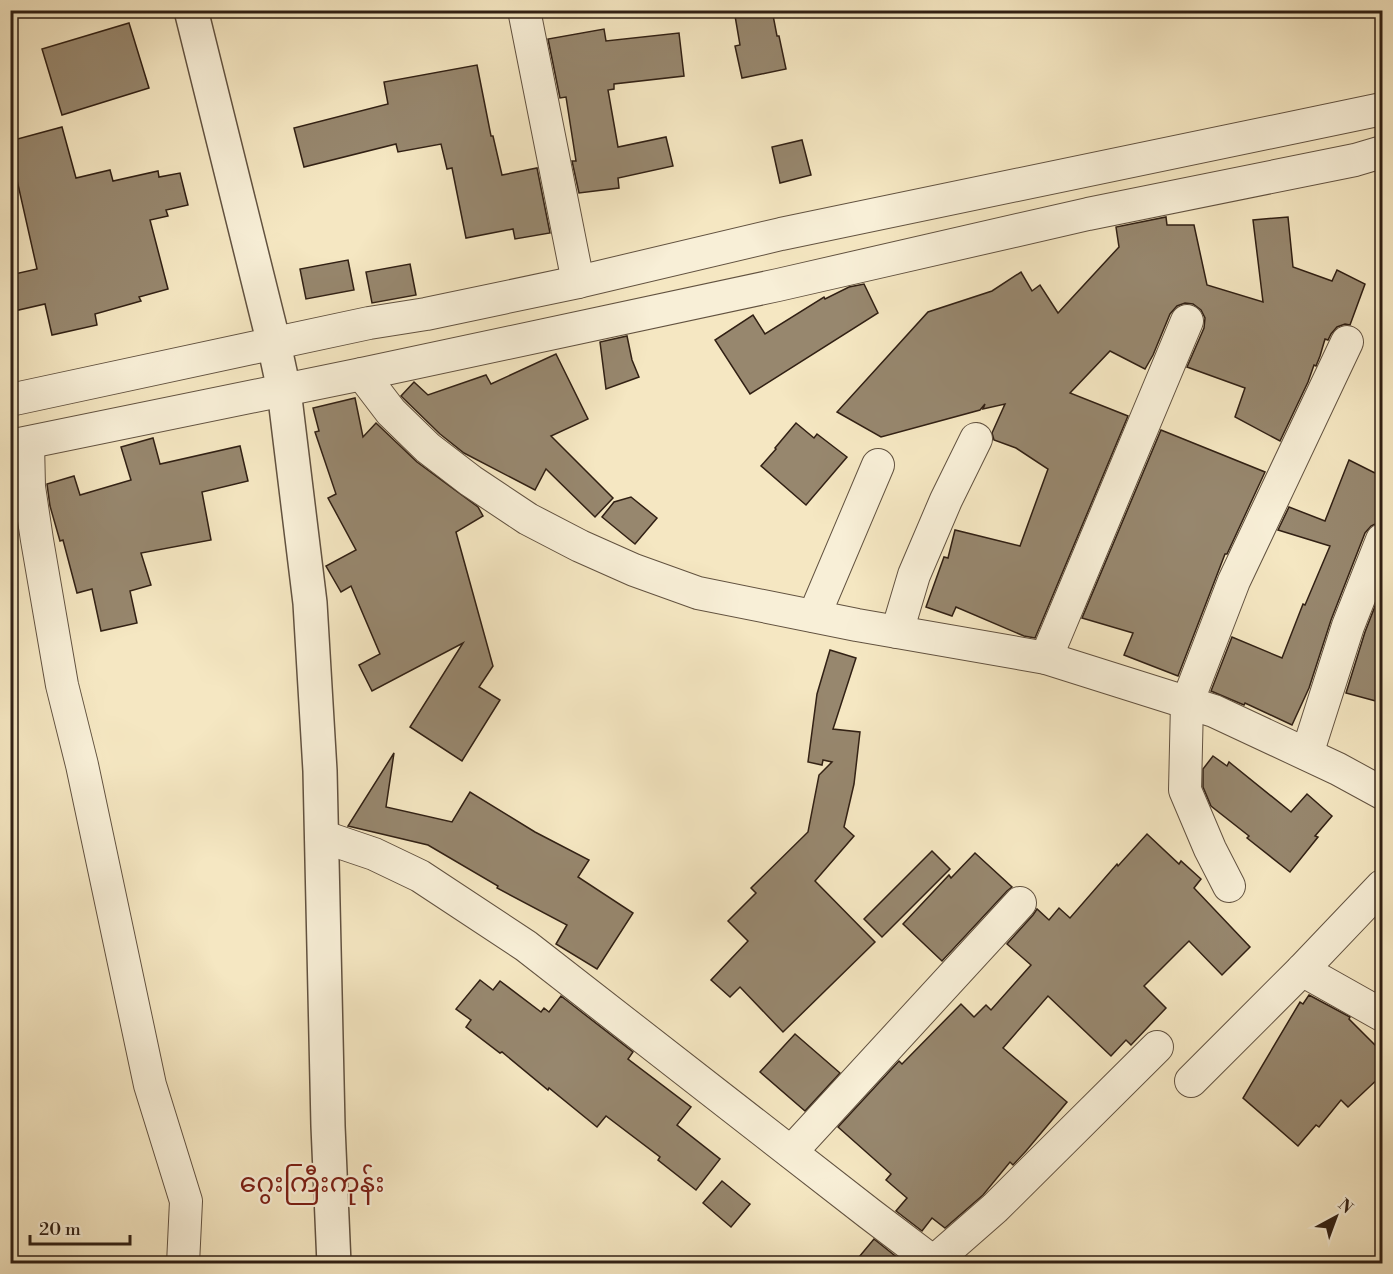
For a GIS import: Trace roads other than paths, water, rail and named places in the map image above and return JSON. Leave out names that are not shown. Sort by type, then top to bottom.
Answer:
[{"type":"street","points":[[191,10],[279,368],[310,603],[320,771],[328,1126],[334,1263]]},
{"type":"street","points":[[524,10],[578,282]]},
{"type":"street","points":[[183,1263],[186,1201],[150,1085],[82,765],[62,685],[29,487],[19,445],[279,368],[369,323],[426,314],[578,282],[781,234],[1383,109]]},
{"type":"street","points":[[10,400],[279,368],[362,374],[778,285],[1088,214],[1369,156],[1346,116]]},
{"type":"street","points":[[1046,658],[1187,321]]},
{"type":"street","points":[[1229,885],[1210,849],[1185,790],[1187,703],[1234,581],[1347,342]]},
{"type":"street","points":[[362,374],[391,412],[428,448],[471,482],[528,519],[634,570],[698,593],[1046,658],[1214,711],[1338,769],[1383,793]]},
{"type":"street","points":[[897,632],[914,575],[945,500],[976,440]]},
{"type":"street","points":[[814,616],[878,465]]},
{"type":"street","points":[[1307,754],[1348,626],[1383,540]]},
{"type":"street","points":[[321,836],[374,854],[420,876],[526,946],[932,1262],[995,1208],[1157,1047]]},
{"type":"street","points":[[1191,1081],[1383,886]]},
{"type":"street","points":[[791,1152],[1020,903]]},
{"type":"street","points":[[1302,970],[1383,1016]]},
{"type":"district","name":"ဂွေးကြီးကုန်း","points":[[312,1183]]}]
